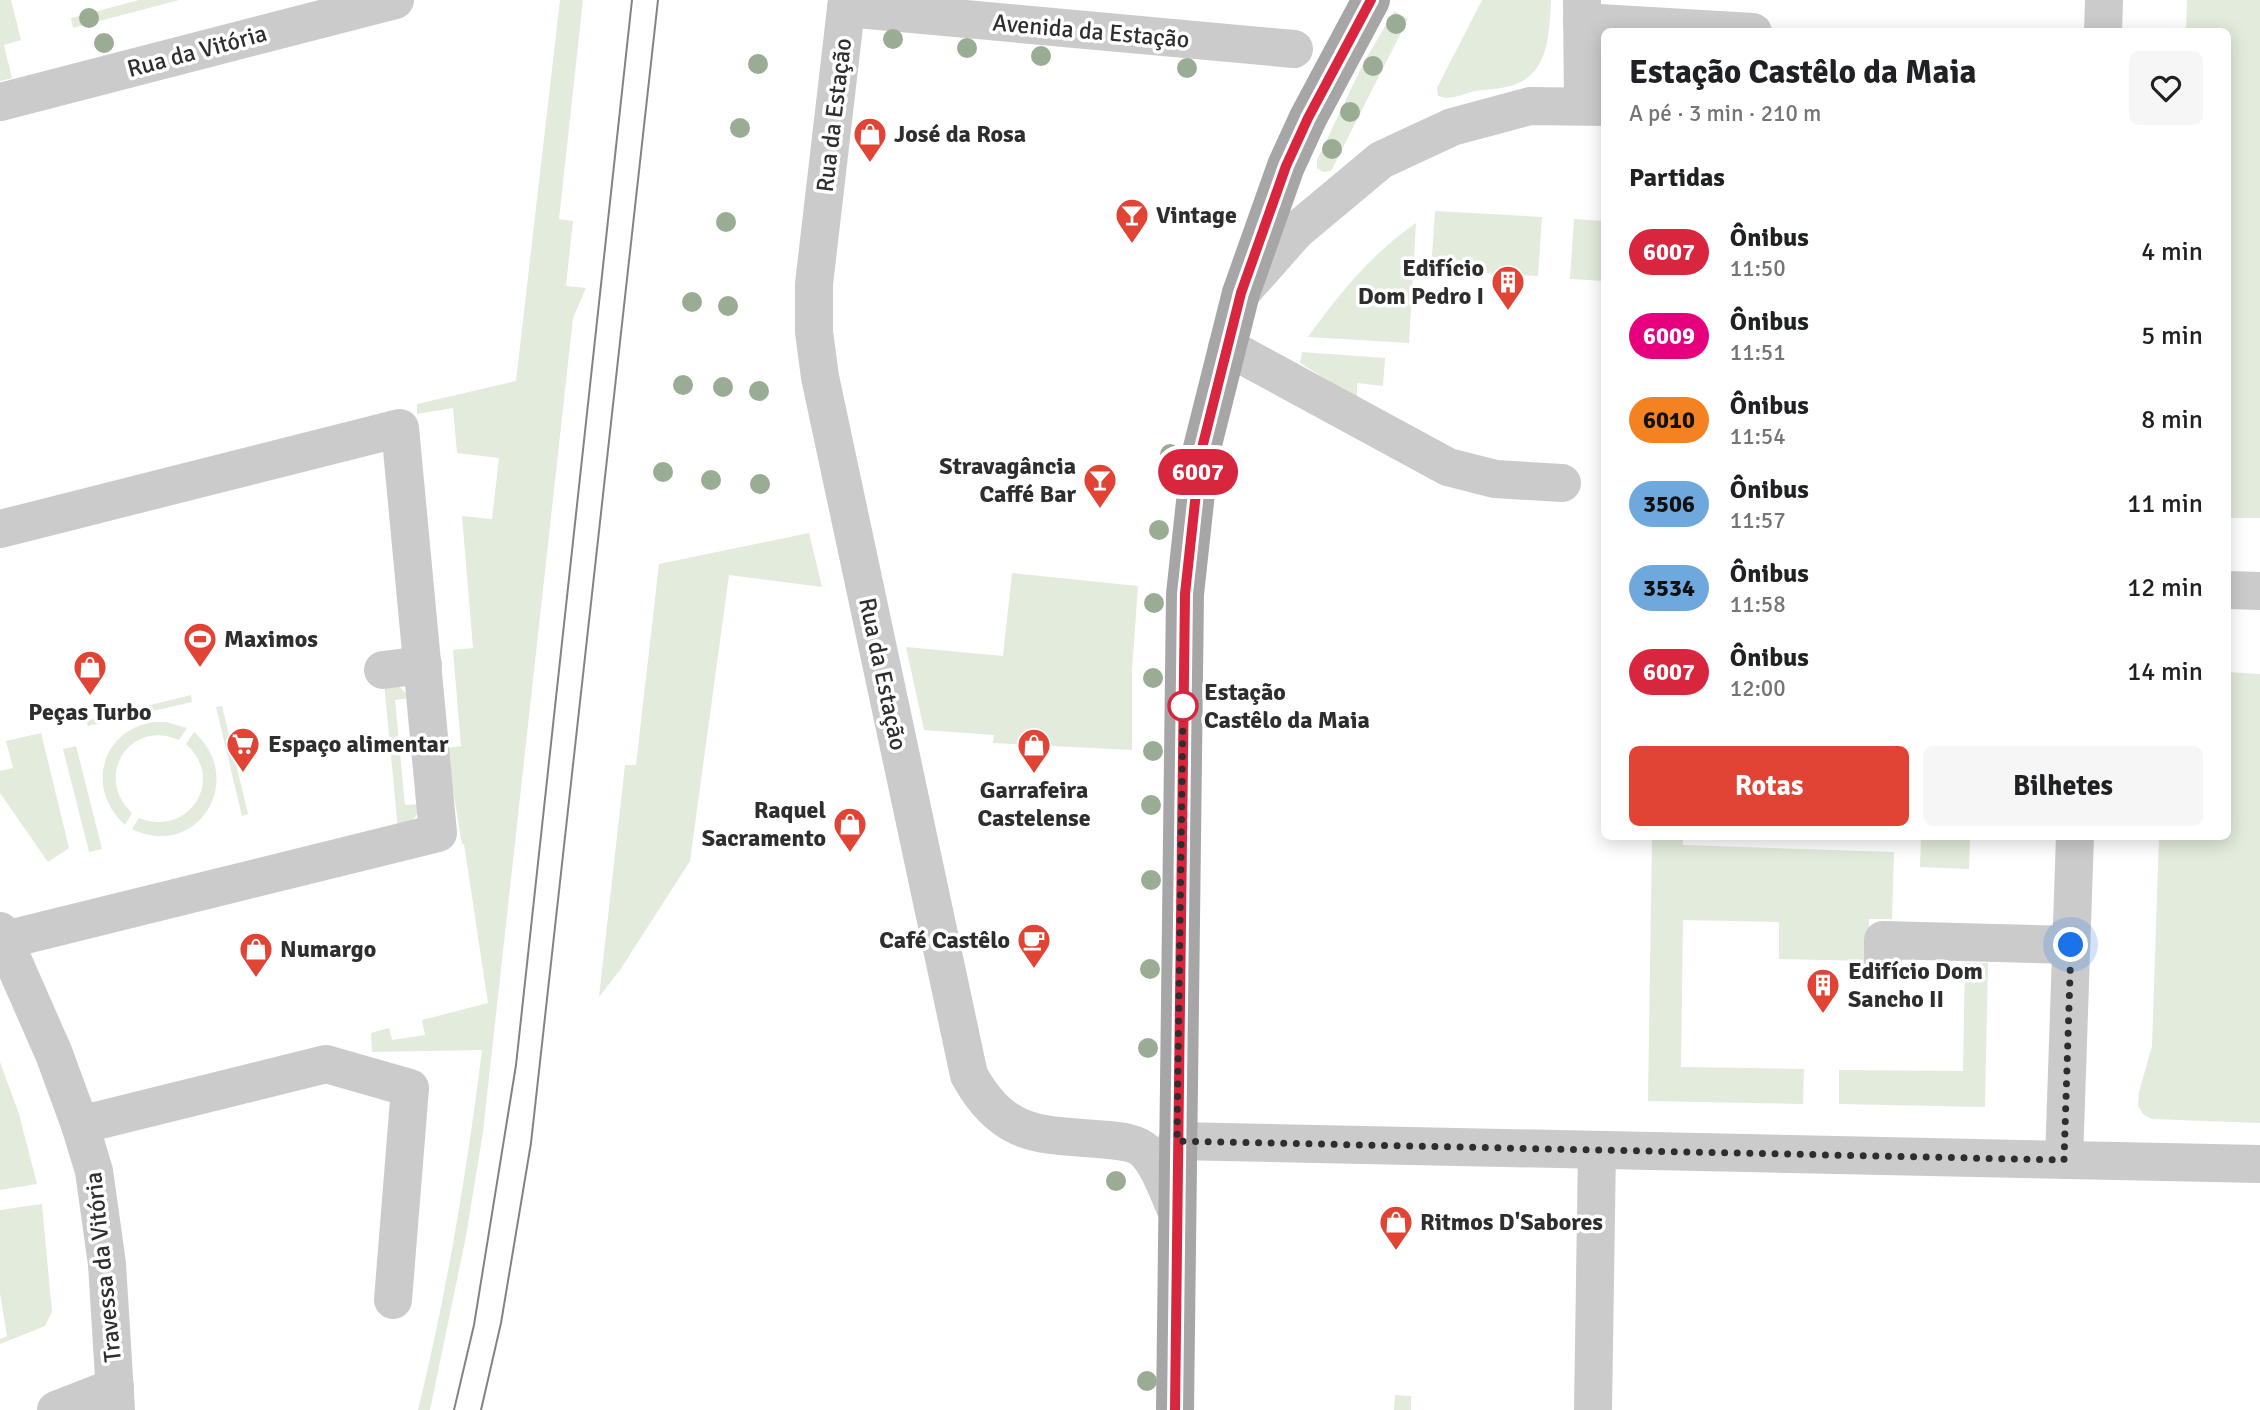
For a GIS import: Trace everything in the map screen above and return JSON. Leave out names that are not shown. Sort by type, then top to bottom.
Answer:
[{"type":"main road","points":[[1175,1410],[1185,594],[1200,456],[1241,293],[1286,166],[1308,118],[1371,0]]},
{"type":"street","name":"Rua da Vitória","points":[[0,102],[395,0]]},
{"type":"street","points":[[2103,28],[2104,0]]},
{"type":"street","name":"Avenida da Estação","points":[[846,4],[1294,49]]},
{"type":"street","name":"Rua da Estação","points":[[846,4],[814,284],[814,332],[822,390],[969,1075],[979,1095],[992,1110],[1028,1131],[1055,1136],[1122,1141],[1144,1149],[1155,1165],[1177,1212]]},
{"type":"street","points":[[1241,293],[1296,232],[1381,160],[1452,127],[1530,106],[1594,107],[1582,11],[1720,28]]},
{"type":"street","points":[[1227,347],[1448,467],[1495,479],[1562,482]]},
{"type":"street","points":[[0,529],[400,428],[438,834],[3,935]]},
{"type":"street","points":[[2231,590],[2260,591]]},
{"type":"street","points":[[383,670],[423,665]]},
{"type":"street","points":[[2064,1160],[2075,840]]},
{"type":"street","name":"Travessa da Vitória","points":[[3,935],[54,1054],[94,1171],[107,1264],[115,1399]]},
{"type":"street","points":[[1883,961],[1883,940],[2071,945]]},
{"type":"street","points":[[80,1125],[326,1065],[410,1088],[393,1300]]},
{"type":"street","points":[[1177,1141],[2260,1164]]},
{"type":"street","points":[[1593,1410],[1597,1150]]},
{"type":"street","points":[[56,1410],[115,1399]]},
{"type":"green space","points":[[0,0],[11,0],[21,40],[4,45],[12,78],[0,81]]},
{"type":"green space","points":[[139,0],[179,0],[73,28],[71,18]]},
{"type":"green space","points":[[560,0],[583,0],[559,219],[573,221],[566,286],[586,288],[573,318],[483,1132],[466,1236],[430,1410],[418,1410],[455,1231],[482,1050],[372,1052],[371,1033],[389,1028],[392,1040],[425,1035],[422,1020],[488,1003],[464,844],[446,748],[461,746],[453,650],[473,648],[462,516],[492,519],[499,458],[457,453],[453,408],[417,414],[417,404],[516,381]]},
{"type":"green space","points":[[1482,0],[1551,0],[1548,38],[1541,61],[1526,79],[1514,85],[1452,97],[1438,96],[1437,88]]},
{"type":"green space","points":[[2187,0],[2260,0],[2260,518],[2231,518],[2231,28],[2186,28]]},
{"type":"green space","points":[[1394,11],[1408,19],[1331,171],[1323,172],[1317,168],[1317,160],[1364,62]]},
{"type":"green space","points":[[1435,211],[1542,217],[1538,276],[1431,270]]},
{"type":"green space","points":[[1574,219],[1601,221],[1601,281],[1570,279]]},
{"type":"green space","points":[[1416,223],[1409,343],[1308,337],[1357,275],[1385,247]]},
{"type":"green space","points":[[1302,352],[1385,358],[1383,386],[1357,383],[1357,398],[1300,363]]},
{"type":"green space","points":[[809,533],[822,587],[729,575],[690,861],[620,970],[599,997],[625,765],[636,765],[659,564]]},
{"type":"green space","points":[[1012,573],[1138,586],[1132,670],[1132,750],[993,743],[994,735],[924,730],[906,647],[1003,656]]},
{"type":"green space","points":[[2231,672],[2260,674],[2260,1123],[2152,1119],[2144,1115],[2138,1106],[2139,1092],[2152,1046],[2159,840],[2231,840]]},
{"type":"green space","points":[[384,683],[399,686],[410,698],[395,700],[405,805],[420,804],[413,820],[398,829]]},
{"type":"green space","points":[[191,695],[192,702],[88,726],[86,721]]},
{"type":"green space","points":[[222,706],[248,814],[242,816],[216,707]]},
{"type":"green space","points":[[166,722],[187,728],[179,740],[161,735],[146,737],[132,744],[122,755],[117,768],[116,783],[121,799],[132,813],[125,825],[113,811],[105,795],[105,763],[121,736],[136,727]]},
{"type":"green space","points":[[194,732],[209,751],[216,772],[215,792],[207,810],[194,825],[176,834],[155,836],[132,829],[139,818],[157,822],[173,820],[186,813],[196,802],[202,788],[203,773],[198,758],[186,744]]},
{"type":"green space","points":[[41,733],[69,848],[48,862],[0,793],[0,771],[13,768],[6,741]]},
{"type":"green space","points":[[76,746],[102,849],[89,852],[63,749]]},
{"type":"green space","points":[[1652,840],[1683,840],[1683,845],[1894,852],[1892,919],[1869,919],[1868,961],[1779,959],[1779,922],[1683,920],[1681,1067],[1804,1069],[1803,1104],[1648,1101]]},
{"type":"green space","points":[[1921,840],[1970,840],[1969,869],[1920,867]]},
{"type":"green space","points":[[1965,963],[1988,963],[1985,1107],[1839,1104],[1839,1070],[1963,1071]]},
{"type":"green space","points":[[0,1062],[19,1114],[37,1184],[0,1190]]},
{"type":"green space","points":[[42,1204],[52,1312],[45,1326],[0,1344],[0,1339],[7,1336],[0,1293],[0,1210]]},
{"type":"green space","points":[[1395,1395],[1411,1396],[1411,1410],[1394,1410]]},
{"type":"tram line","points":[[454,1410],[474,1325],[516,1065],[632,0]]},
{"type":"tram line","points":[[481,1410],[501,1323],[531,1143],[658,0]]},
{"type":"bus line","name":"6007","points":[[1175,1410],[1185,594],[1200,456],[1241,293],[1286,166],[1308,118],[1371,0]]},
{"type":"place","name":"José da Rosa","points":[[870,164]]},
{"type":"place","name":"Vintage","points":[[1132,245]]},
{"type":"place","name":"Edifício Dom Pedro I","points":[[1508,312]]},
{"type":"place","name":"Stravagância Caffé Bar","points":[[1100,510]]},
{"type":"place","name":"Maximos","points":[[200,669]]},
{"type":"place","name":"Peças Turbo","points":[[90,697]]},
{"type":"place","name":"Estação Castêlo da Maia","points":[[1183,706]]},
{"type":"place","name":"Espaço alimentar","points":[[243,774]]},
{"type":"place","name":"Garrafeira Castelense","points":[[1034,775]]},
{"type":"place","name":"Raquel Sacramento","points":[[850,854]]},
{"type":"place","name":"Café Castêlo","points":[[1034,970]]},
{"type":"place","name":"Numargo","points":[[256,979]]},
{"type":"place","name":"Edifício Dom Sancho II","points":[[1823,1015]]},
{"type":"place","name":"Ritmos D'Sabores","points":[[1396,1252]]},
{"type":"route","points":[[1183,706],[1177,1141],[2064,1160],[2071,945]]}]
